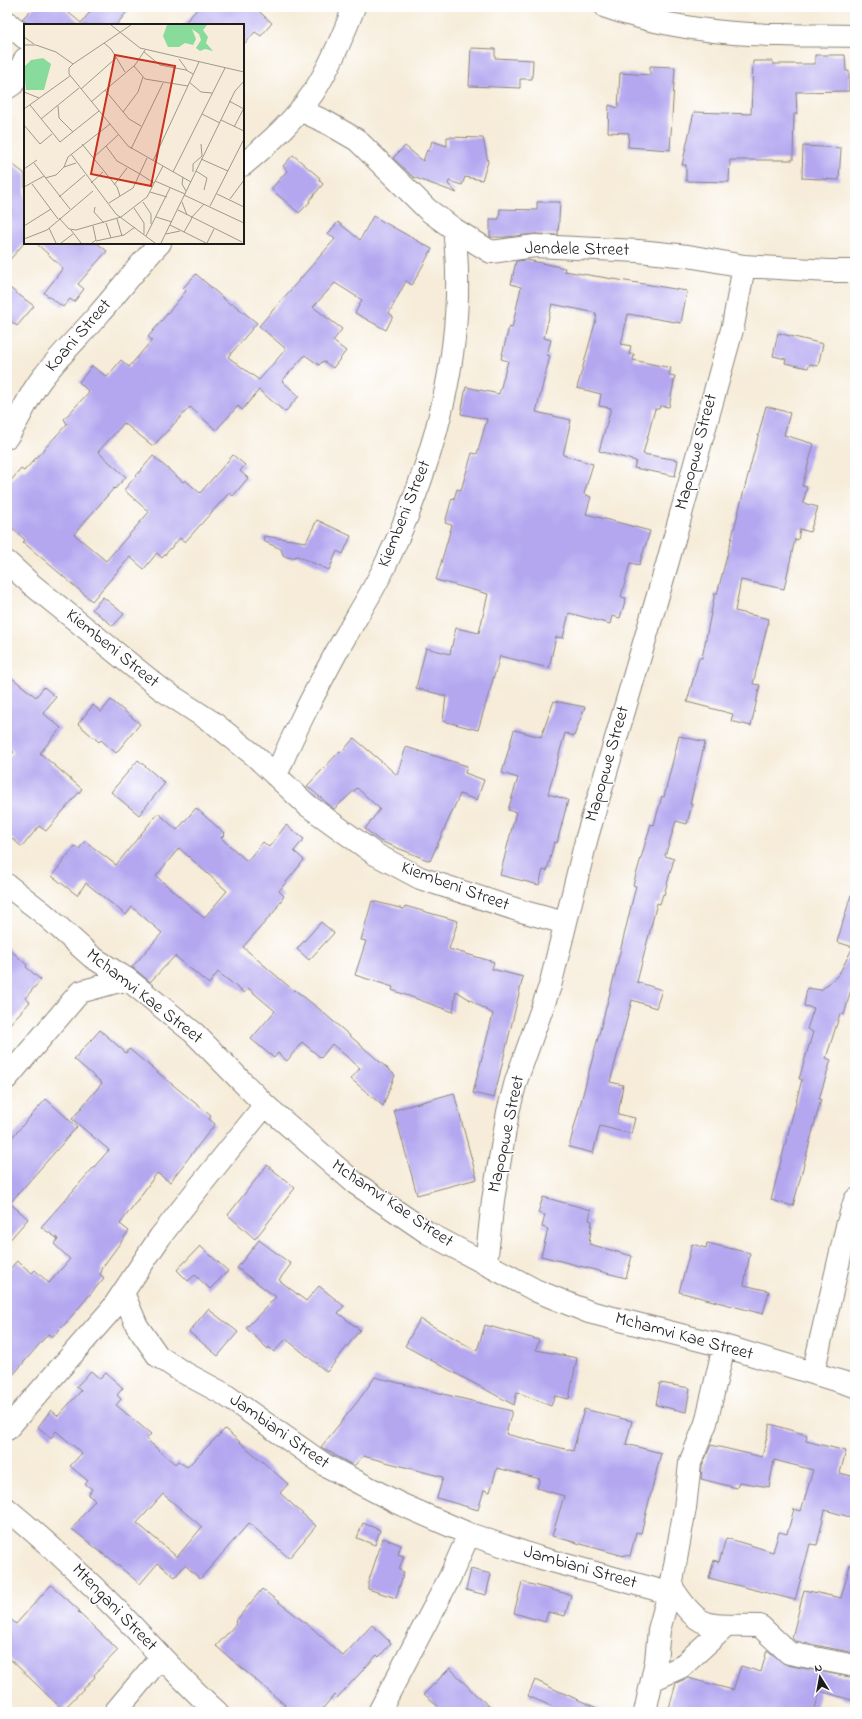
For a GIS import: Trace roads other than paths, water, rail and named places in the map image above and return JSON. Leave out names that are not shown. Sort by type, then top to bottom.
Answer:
[{"type":"street","points":[[244,165],[272,141],[313,93],[325,72],[354,7]]},
{"type":"street","points":[[606,7],[657,22],[725,32],[782,36],[855,36]]},
{"type":"street","points":[[7,22],[24,37]]},
{"type":"street","points":[[15,83],[24,61]]},
{"type":"street","name":"Jendele Street","points":[[300,110],[326,122],[357,140],[428,210],[491,252],[535,246],[638,251],[688,256],[744,266],[855,271]]},
{"type":"street","name":"Kiembeni Street","points":[[276,776],[290,743],[312,699],[383,571],[407,515],[428,455],[448,382],[453,347],[457,291],[454,228]]},
{"type":"street","name":"Koani Street","points":[[7,437],[13,429],[28,398],[43,377],[118,291],[139,264],[159,244]]},
{"type":"street","name":"Mapopwe Street","points":[[486,1264],[493,1200],[508,1112],[516,1081],[550,986],[587,836],[665,568],[733,326],[744,266]]},
{"type":"street","name":"Kiembeni Street","points":[[7,562],[31,584],[161,689],[215,724],[276,776],[307,805],[375,854],[420,878],[521,911],[565,923]]},
{"type":"street","name":"Mchamvi Kae Street","points":[[7,885],[43,913],[92,957],[127,979],[194,1033],[265,1105],[355,1183],[428,1233],[537,1291],[589,1312],[724,1346],[855,1386]]},
{"type":"street","points":[[7,1078],[80,992],[127,979]]},
{"type":"street","points":[[7,1429],[112,1309],[160,1237],[265,1105]]},
{"type":"street","points":[[813,1374],[847,1226],[855,1200]]},
{"type":"street","name":"Jambiani Street","points":[[123,1293],[137,1326],[158,1356],[181,1371],[224,1394],[325,1465],[398,1503],[469,1534],[537,1557],[670,1589]]},
{"type":"street","points":[[645,1712],[652,1680],[659,1630],[670,1589],[685,1508],[690,1463],[706,1423],[724,1346]]},
{"type":"street","name":"Mtengani Street","points":[[7,1509],[68,1561],[189,1687],[217,1712]]},
{"type":"street","points":[[379,1712],[450,1577],[469,1534]]},
{"type":"street","points":[[670,1589],[689,1612],[698,1620],[710,1625],[725,1627],[760,1626],[789,1653],[855,1666]]},
{"type":"street","points":[[652,1680],[681,1667],[725,1627]]},
{"type":"street","points":[[115,1712],[161,1657]]}]
